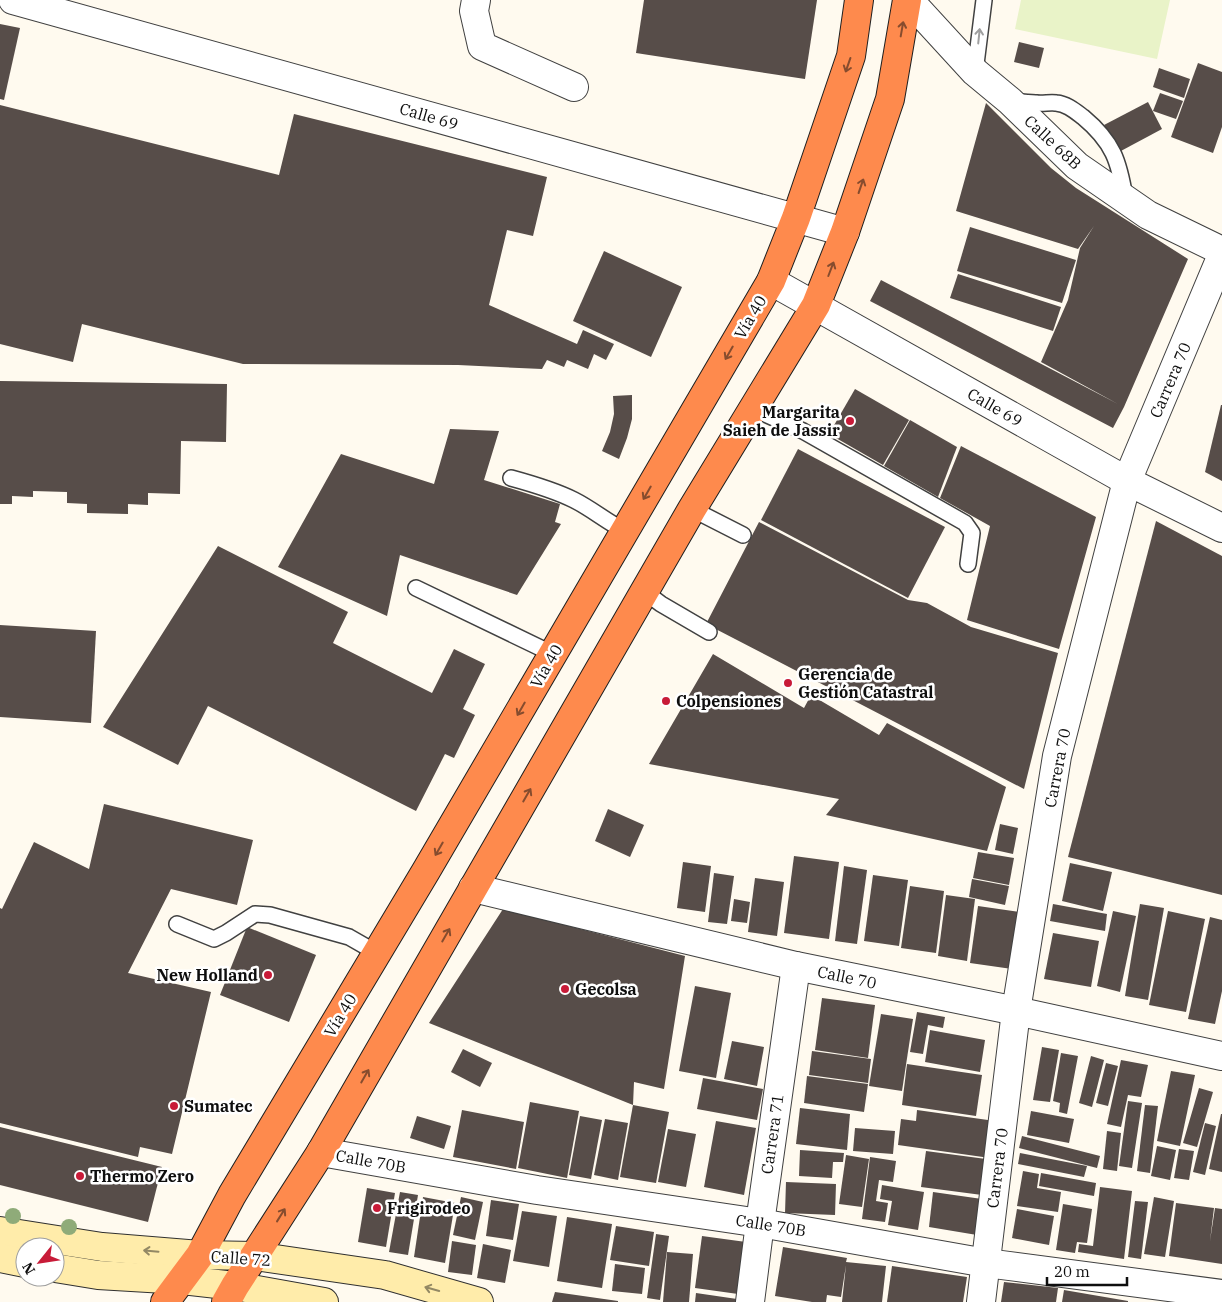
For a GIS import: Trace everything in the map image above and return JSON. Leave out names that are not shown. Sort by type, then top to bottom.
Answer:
[{"type":"highway","name":"Vía 40","points":[[165,1302],[200,1255],[232,1195],[377,953],[771,281],[796,218],[851,56],[859,0]]},
{"type":"highway","points":[[230,1294],[321,1152],[692,509],[816,305],[845,232],[890,99],[908,0]]},
{"type":"main road","name":"Calle 72","points":[[0,1231],[102,1247],[200,1255],[255,1256],[386,1275],[479,1302]]},
{"type":"main road","points":[[0,1258],[15,1261]]},
{"type":"main road","name":"Calle 72","points":[[65,1270],[98,1275],[182,1280],[230,1294],[324,1302]]},
{"type":"street","name":"Calle 69","points":[[13,0],[845,232]]},
{"type":"street","points":[[476,0],[474,11],[482,46],[574,87]]},
{"type":"street","name":"Calle 68B","points":[[908,0],[975,72],[1010,101],[1077,166],[1148,215],[1222,251]]},
{"type":"street","name":"Carrera 70","points":[[981,1302],[1016,1011],[1057,756],[1127,481],[1222,255]]},
{"type":"street","name":"Calle 69","points":[[771,281],[1127,481],[1222,528]]},
{"type":"street","name":"Calle 70","points":[[473,888],[796,966],[1222,1056]]},
{"type":"street","name":"Carrera 71","points":[[750,1302],[796,966]]},
{"type":"street","name":"Calle 70B","points":[[321,1152],[537,1190],[760,1223],[986,1263],[1222,1294]]},
{"type":"lane","points":[[975,72],[984,0]]},
{"type":"lane","points":[[1010,101],[1056,103],[1071,108],[1090,123],[1107,140],[1115,156],[1121,172],[1125,198]]},
{"type":"lane","points":[[754,408],[802,431],[965,523],[972,533],[968,564]]},
{"type":"lane","points":[[511,478],[545,487],[576,501],[625,531]]},
{"type":"lane","points":[[692,509],[742,535]]},
{"type":"lane","points":[[416,588],[553,654]]},
{"type":"lane","points":[[645,592],[661,604],[709,632]]},
{"type":"lane","points":[[177,924],[214,939],[255,914],[270,915],[348,937],[377,953]]},
{"type":"green space","points":[[1021,0],[1170,0],[1157,59],[1015,29]]},
{"type":"building","points":[[644,0],[817,0],[805,79],[636,53]]},
{"type":"building","points":[[0,24],[20,28],[4,100],[0,99]]},
{"type":"building","points":[[1019,42],[1044,48],[1039,68],[1014,62]]},
{"type":"building","points":[[1198,63],[1222,72],[1222,127],[1213,153],[1171,137]]},
{"type":"building","points":[[1159,68],[1190,79],[1184,98],[1153,87]]},
{"type":"building","points":[[1160,93],[1183,101],[1176,119],[1153,111]]},
{"type":"building","points":[[1148,102],[1162,129],[1119,152],[1104,125]]},
{"type":"building","points":[[986,103],[1051,168],[1076,188],[1188,259],[1124,407],[1113,428],[870,301],[881,280],[1118,404],[1041,362],[1068,300],[1080,248],[1094,226],[1078,249],[956,211]]},
{"type":"building","points":[[0,105],[279,175],[294,114],[547,177],[533,236],[507,230],[489,305],[577,344],[583,330],[614,344],[606,360],[594,354],[588,369],[567,360],[564,367],[547,360],[542,369],[458,365],[243,364],[82,324],[73,362],[0,344]]},
{"type":"building","points":[[970,227],[1076,260],[1062,303],[957,271]]},
{"type":"building","points":[[604,251],[682,287],[651,357],[573,321]]},
{"type":"building","points":[[958,274],[1061,307],[1053,331],[950,298]]},
{"type":"building","points":[[0,381],[227,384],[226,442],[181,441],[180,494],[148,493],[148,505],[128,504],[128,514],[87,513],[87,504],[67,503],[67,492],[33,491],[33,497],[12,496],[12,504],[0,504]]},
{"type":"building","points":[[855,389],[909,420],[883,465],[829,434]]},
{"type":"building","points":[[632,395],[632,419],[619,459],[602,451],[610,432],[614,414],[613,396]]},
{"type":"building","points":[[1222,405],[1222,481],[1205,472]]},
{"type":"building","points":[[910,420],[957,447],[938,497],[884,466]]},
{"type":"building","points":[[450,429],[499,431],[484,480],[560,504],[555,522],[561,524],[517,595],[400,555],[387,616],[278,567],[341,454],[434,484]]},
{"type":"building","points":[[961,446],[1096,517],[1059,649],[967,620],[990,526],[940,498]]},
{"type":"building","points":[[798,449],[945,527],[908,598],[761,520]]},
{"type":"building","points":[[1156,521],[1222,556],[1222,895],[1068,857]]},
{"type":"building","points":[[759,522],[908,600],[927,603],[971,627],[1058,653],[1024,789],[706,624]]},
{"type":"building","points":[[218,546],[348,612],[333,643],[432,693],[454,649],[485,664],[463,709],[475,715],[454,758],[445,754],[416,811],[208,706],[178,765],[103,727]]},
{"type":"building","points":[[0,625],[96,631],[91,723],[0,717]]},
{"type":"building","points":[[713,654],[804,708],[811,695],[879,735],[887,723],[1006,787],[987,851],[826,815],[839,799],[649,764]]},
{"type":"building","points":[[104,804],[253,840],[237,905],[171,889],[128,973],[211,992],[172,1154],[140,1147],[138,1157],[0,1123],[0,908],[2,909],[34,842],[89,869]]},
{"type":"building","points":[[608,809],[644,825],[630,857],[595,841]]},
{"type":"building","points":[[1000,824],[1018,828],[1013,854],[995,850]]},
{"type":"building","points":[[978,852],[1014,858],[1009,885],[973,878]]},
{"type":"building","points":[[794,856],[839,862],[829,939],[784,933]]},
{"type":"building","points":[[683,862],[711,866],[705,912],[677,908]]},
{"type":"building","points":[[1070,863],[1112,872],[1103,911],[1062,901]]},
{"type":"building","points":[[844,866],[867,870],[857,944],[835,941]]},
{"type":"building","points":[[714,873],[734,876],[727,924],[708,922]]},
{"type":"building","points":[[873,875],[908,880],[899,946],[864,941]]},
{"type":"building","points":[[755,878],[784,882],[777,936],[748,932]]},
{"type":"building","points":[[972,879],[1009,886],[1005,905],[969,897]]},
{"type":"building","points":[[910,886],[944,891],[936,953],[901,948]]},
{"type":"building","points":[[946,895],[975,899],[967,961],[938,956]]},
{"type":"building","points":[[734,899],[750,902],[747,923],[731,921]]},
{"type":"building","points":[[1053,904],[1107,914],[1105,931],[1050,921]]},
{"type":"building","points":[[1140,904],[1164,908],[1148,1000],[1125,996]]},
{"type":"building","points":[[978,906],[1020,912],[1012,969],[970,963]]},
{"type":"building","name":"Gecolsa","points":[[503,909],[685,956],[664,1089],[634,1082],[633,1105],[429,1023]]},
{"type":"building","points":[[1113,911],[1136,916],[1120,992],[1097,986]]},
{"type":"building","points":[[1168,911],[1205,919],[1186,1012],[1149,1005]]},
{"type":"building","points":[[1210,917],[1222,920],[1222,991],[1215,1024],[1188,1019]]},
{"type":"building","name":"New Holland","points":[[247,927],[316,955],[289,1022],[220,995]]},
{"type":"building","points":[[1053,933],[1099,941],[1091,987],[1044,979]]},
{"type":"building","points":[[695,986],[731,993],[716,1078],[679,1071]]},
{"type":"building","points":[[822,998],[875,1005],[868,1058],[815,1050]]},
{"type":"building","points":[[917,1012],[945,1017],[943,1028],[928,1025],[923,1054],[910,1052]]},
{"type":"building","points":[[881,1014],[913,1019],[902,1091],[869,1086]]},
{"type":"building","points":[[930,1030],[985,1040],[980,1072],[925,1062]]},
{"type":"building","points":[[732,1041],[764,1047],[757,1086],[724,1079]]},
{"type":"building","points":[[1042,1047],[1059,1050],[1050,1102],[1033,1100]]},
{"type":"building","points":[[463,1049],[492,1063],[480,1087],[451,1072]]},
{"type":"building","points":[[812,1051],[871,1059],[868,1083],[809,1075]]},
{"type":"building","points":[[1061,1053],[1078,1056],[1067,1114],[1059,1112],[1060,1103],[1053,1101]]},
{"type":"building","points":[[1091,1056],[1104,1060],[1092,1107],[1079,1103]]},
{"type":"building","points":[[1121,1060],[1148,1065],[1141,1097],[1128,1095],[1121,1127],[1107,1124]]},
{"type":"building","points":[[1106,1063],[1118,1066],[1108,1106],[1096,1103]]},
{"type":"building","points":[[907,1064],[982,1075],[976,1116],[902,1105]]},
{"type":"building","points":[[1171,1071],[1195,1075],[1180,1146],[1157,1141]]},
{"type":"building","points":[[807,1076],[868,1084],[864,1112],[804,1103]]},
{"type":"building","points":[[703,1078],[763,1089],[757,1120],[697,1109]]},
{"type":"building","points":[[1199,1088],[1213,1092],[1197,1147],[1183,1143]]},
{"type":"building","points":[[1128,1101],[1142,1103],[1132,1168],[1119,1166]]},
{"type":"building","points":[[530,1102],[579,1111],[567,1178],[518,1168]]},
{"type":"building","points":[[633,1105],[669,1112],[656,1183],[620,1177]]},
{"type":"building","points":[[1145,1105],[1158,1106],[1150,1173],[1137,1171]]},
{"type":"building","points":[[800,1108],[850,1114],[847,1150],[796,1144]]},
{"type":"building","points":[[462,1110],[524,1122],[516,1169],[453,1157]]},
{"type":"building","points":[[917,1110],[995,1121],[990,1158],[898,1145],[901,1119],[916,1121]]},
{"type":"building","points":[[1031,1111],[1074,1119],[1069,1143],[1027,1135]]},
{"type":"building","points":[[1222,1114],[1222,1172],[1209,1169]]},
{"type":"building","points":[[417,1116],[451,1126],[444,1149],[410,1138]]},
{"type":"building","points":[[580,1116],[602,1120],[591,1179],[569,1175]]},
{"type":"building","points":[[605,1119],[628,1123],[618,1180],[594,1175]]},
{"type":"building","points":[[716,1121],[756,1128],[744,1195],[704,1187]]},
{"type":"building","points":[[1205,1123],[1216,1126],[1205,1175],[1193,1172]]},
{"type":"building","name":"Thermo Zero","points":[[0,1127],[162,1167],[148,1222],[0,1185]]},
{"type":"building","points":[[855,1128],[895,1131],[893,1154],[853,1151]]},
{"type":"building","points":[[668,1129],[696,1134],[686,1187],[658,1182]]},
{"type":"building","points":[[1107,1131],[1121,1133],[1117,1171],[1103,1169]]},
{"type":"building","points":[[1022,1136],[1100,1156],[1097,1168],[1019,1148]]},
{"type":"building","points":[[1157,1146],[1176,1150],[1170,1180],[1151,1176]]},
{"type":"building","points":[[1179,1149],[1194,1151],[1189,1180],[1174,1178]]},
{"type":"building","points":[[800,1150],[844,1153],[843,1162],[833,1162],[832,1178],[799,1176]]},
{"type":"building","points":[[926,1151],[986,1159],[982,1195],[921,1187]]},
{"type":"building","points":[[1020,1153],[1087,1166],[1084,1177],[1018,1164]]},
{"type":"building","points":[[846,1155],[869,1159],[862,1207],[839,1204]]},
{"type":"building","points":[[870,1157],[896,1161],[893,1182],[879,1180],[876,1201],[888,1203],[885,1222],[862,1219]]},
{"type":"building","points":[[1023,1171],[1039,1174],[1037,1188],[1061,1192],[1058,1212],[1017,1206]]},
{"type":"building","points":[[1041,1173],[1096,1183],[1094,1196],[1039,1186]]},
{"type":"building","points":[[786,1182],[836,1184],[835,1215],[785,1213]]},
{"type":"building","points":[[882,1185],[924,1192],[918,1230],[888,1225],[892,1201],[880,1199]]},
{"type":"building","points":[[1100,1187],[1132,1191],[1124,1259],[1078,1252],[1079,1244],[1093,1246]]},
{"type":"building","points":[[367,1188],[395,1193],[386,1247],[358,1242]]},
{"type":"building","points":[[400,1192],[418,1195],[408,1255],[389,1252]]},
{"type":"building","points":[[933,1192],[982,1199],[977,1235],[929,1227]]},
{"type":"building","points":[[423,1197],[455,1203],[445,1263],[414,1257]]},
{"type":"building","points":[[461,1197],[483,1202],[475,1240],[453,1235]]},
{"type":"building","points":[[1154,1197],[1174,1201],[1165,1257],[1144,1254]]},
{"type":"building","points":[[491,1200],[519,1204],[513,1240],[486,1236]]},
{"type":"building","points":[[1135,1201],[1148,1202],[1141,1259],[1128,1257]]},
{"type":"building","points":[[1176,1203],[1214,1208],[1210,1241],[1215,1208],[1222,1209],[1222,1264],[1169,1256]]},
{"type":"building","points":[[1063,1204],[1092,1209],[1087,1243],[1077,1242],[1075,1253],[1056,1250]]},
{"type":"building","points":[[1017,1209],[1054,1216],[1049,1245],[1012,1238]]},
{"type":"building","points":[[522,1211],[557,1216],[549,1267],[513,1261]]},
{"type":"building","points":[[567,1217],[612,1224],[602,1288],[557,1281]]},
{"type":"building","points":[[616,1226],[654,1232],[649,1266],[610,1260]]},
{"type":"building","points":[[656,1234],[669,1236],[660,1300],[647,1298]]},
{"type":"building","points":[[702,1236],[746,1242],[738,1294],[695,1288]]},
{"type":"building","points":[[452,1241],[476,1245],[472,1275],[448,1272]]},
{"type":"building","points":[[483,1244],[511,1250],[505,1283],[477,1278]]},
{"type":"building","points":[[783,1247],[847,1258],[846,1262],[886,1266],[882,1302],[842,1302],[846,1265],[841,1297],[827,1295],[826,1302],[812,1302],[775,1296]]},
{"type":"building","points":[[667,1252],[693,1254],[689,1302],[663,1302]]},
{"type":"building","points":[[615,1264],[645,1268],[642,1294],[612,1291]]},
{"type":"building","points":[[892,1266],[967,1277],[963,1302],[887,1302]]},
{"type":"building","points":[[1004,1282],[1058,1288],[1056,1302],[1001,1302]]},
{"type":"building","points":[[1064,1290],[1128,1301],[1128,1302],[1062,1302]]},
{"type":"building","points":[[555,1292],[618,1301],[618,1302],[552,1302]]},
{"type":"building","points":[[696,1293],[737,1299],[736,1302],[695,1302]]},
{"type":"place","name":"Margarita Saieh de Jassir","points":[[850,421]]},
{"type":"place","name":"Gerencia de Gestión Catastral","points":[[788,683]]},
{"type":"place","name":"Colpensiones","points":[[666,701]]},
{"type":"place","name":"New Holland","points":[[268,975]]},
{"type":"place","name":"Gecolsa","points":[[565,989]]},
{"type":"place","name":"Sumatec","points":[[174,1106]]},
{"type":"place","name":"Thermo Zero","points":[[80,1176]]},
{"type":"place","name":"Frigirodeo","points":[[377,1208]]}]
